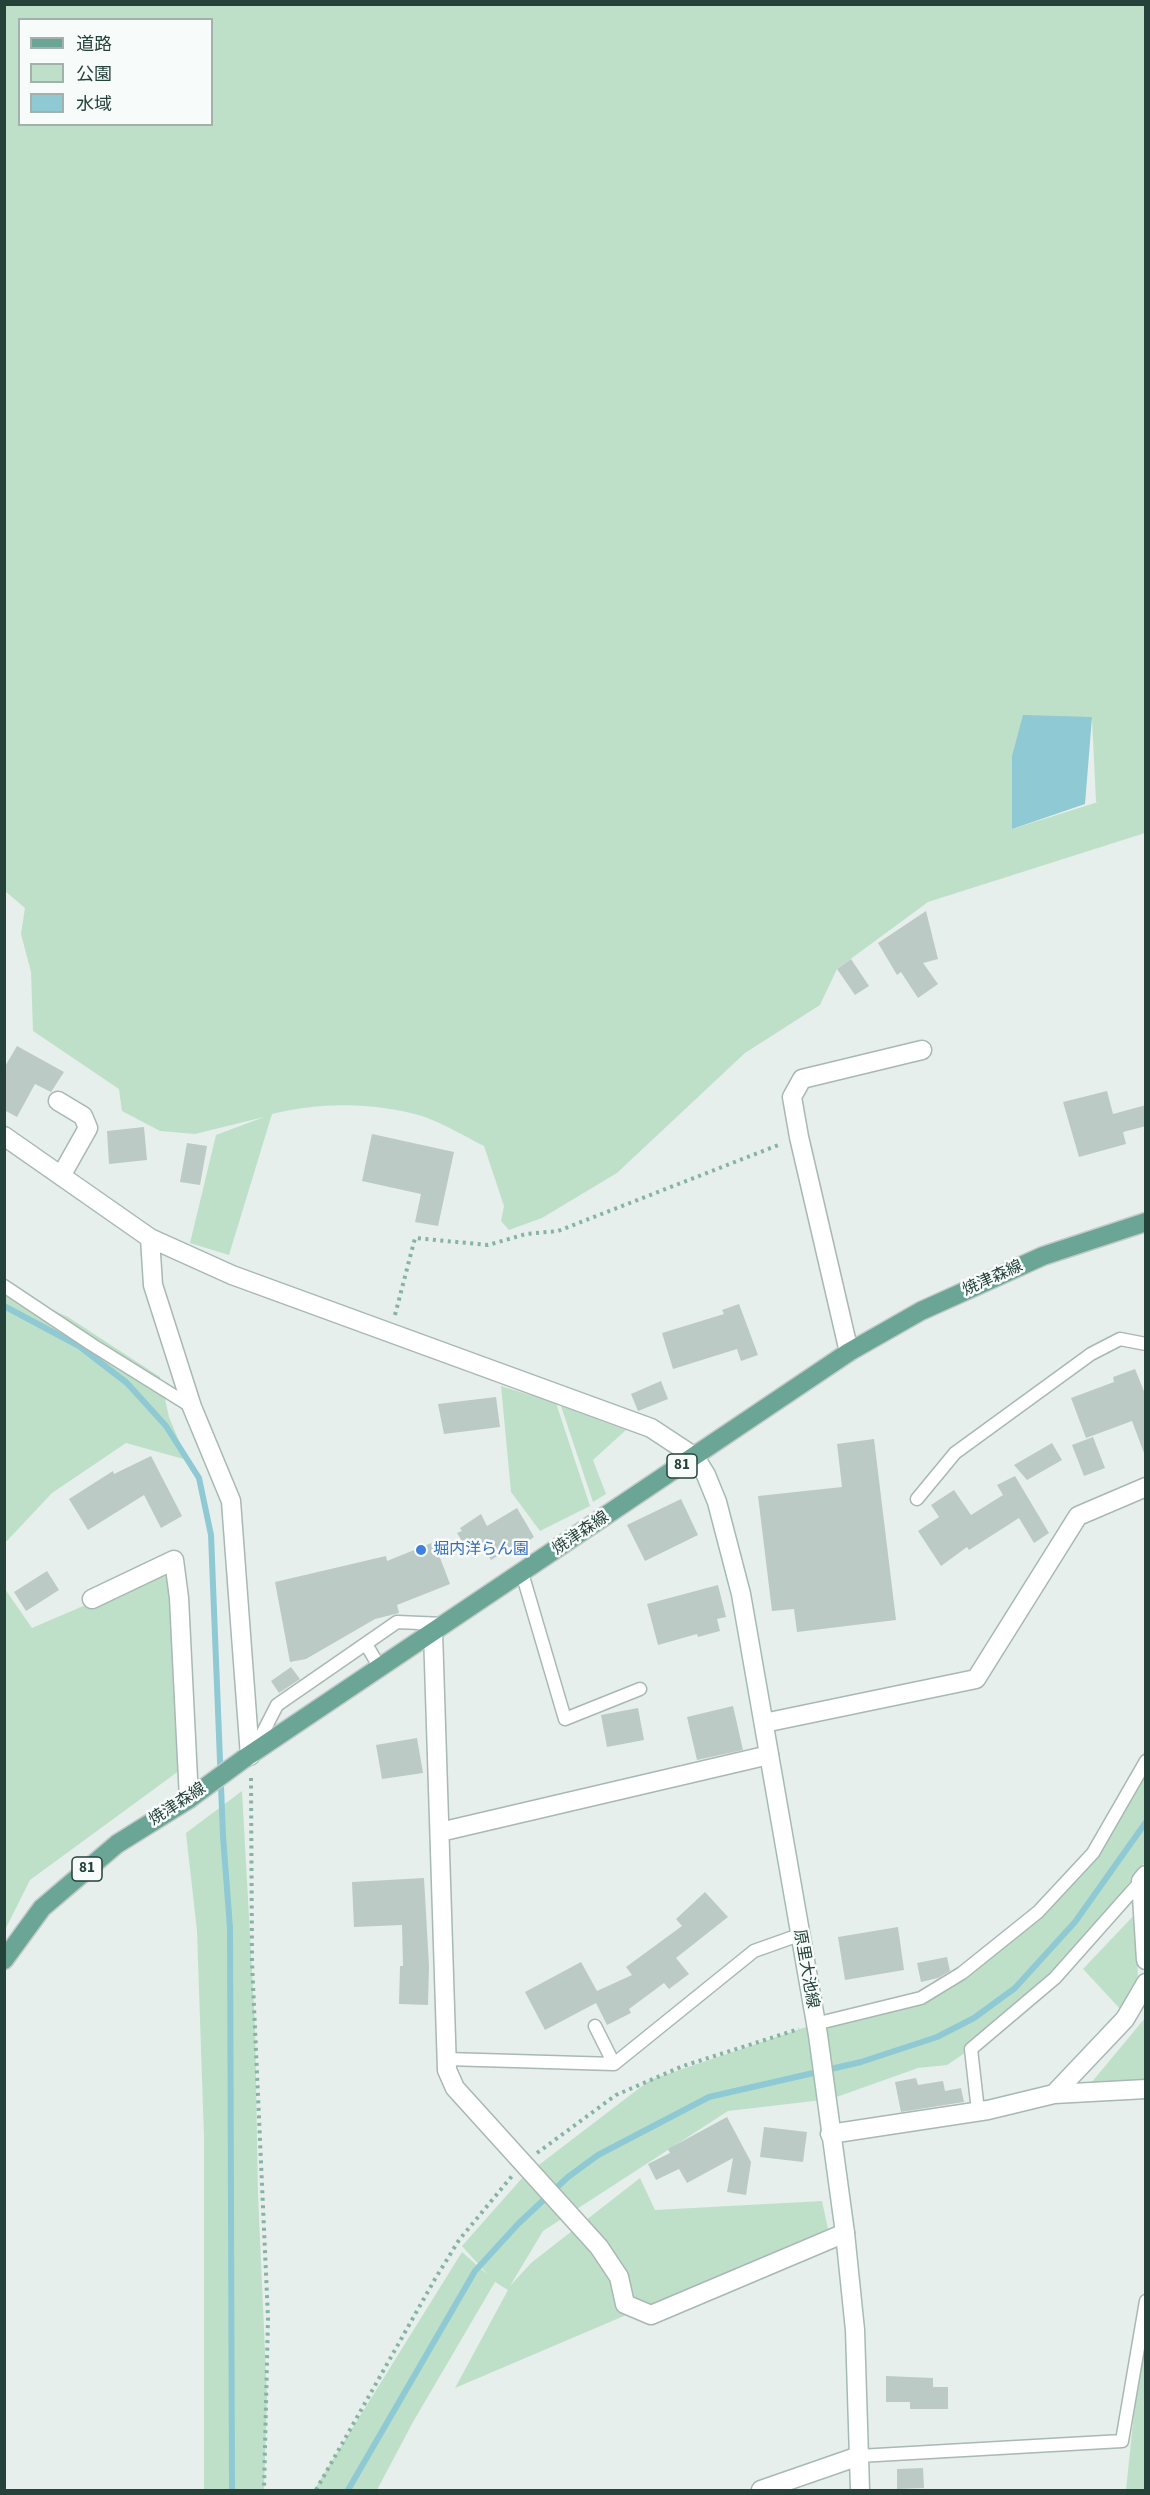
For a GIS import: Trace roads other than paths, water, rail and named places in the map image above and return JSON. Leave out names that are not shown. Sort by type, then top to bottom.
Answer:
[{"type":"main road","name":"焼津森線","points":[[4,1960],[42,1908],[117,1844],[189,1799],[849,1352],[921,1311],[1033,1261],[1146,1222]]},
{"type":"street","points":[[849,1352],[799,1137],[792,1097],[802,1079],[922,1050]]},
{"type":"street","points":[[58,1101],[83,1116],[88,1128],[61,1176]]},
{"type":"street","points":[[4,1136],[150,1238],[232,1275],[651,1428],[695,1458]]},
{"type":"street","points":[[150,1238],[153,1285],[192,1407],[231,1501],[248,1757]]},
{"type":"street","name":"原里大池線","points":[[695,1458],[706,1475],[720,1514],[741,1594],[817,2030],[845,2233],[855,2330],[860,2490]]},
{"type":"street","points":[[765,1723],[976,1679],[1078,1516],[1146,1487]]},
{"type":"street","points":[[92,1599],[174,1560],[179,1598],[189,1799]]},
{"type":"street","points":[[440,1628],[440,1832],[447,2070],[455,2088],[599,2247],[619,2277],[625,2304],[651,2315],[845,2233]]},
{"type":"street","points":[[440,1832],[770,1755]]},
{"type":"street","points":[[1143,1878],[1146,1960]]},
{"type":"street","points":[[1054,2094],[1125,2019],[1146,1983]]},
{"type":"street","points":[[830,2133],[978,2111],[1054,2094],[1146,2089]]},
{"type":"street","points":[[761,2490],[859,2456]]},
{"type":"lane","points":[[4,1286],[192,1407]]},
{"type":"lane","points":[[917,1499],[956,1453],[1091,1354],[1120,1340],[1146,1344]]},
{"type":"lane","points":[[522,1573],[565,1719],[640,1689]]},
{"type":"lane","points":[[248,1757],[277,1705],[397,1622],[440,1628]]},
{"type":"lane","points":[[366,1644],[380,1668]]},
{"type":"lane","points":[[817,2030],[921,1998],[962,1973],[1038,1912],[1093,1853],[1146,1761]]},
{"type":"lane","points":[[978,2111],[971,2049],[1055,1978],[1143,1878]]},
{"type":"lane","points":[[447,2059],[614,2064],[754,1951],[799,1935]]},
{"type":"lane","points":[[595,2026],[614,2064]]},
{"type":"lane","points":[[859,2456],[1122,2441],[1146,2301]]},
{"type":"water","points":[[1023,715],[1092,717],[1085,804],[1012,829],[1012,756]]},
{"type":"waterway","points":[[4,1306],[79,1346],[127,1383],[166,1426],[199,1478],[211,1535],[223,1836],[230,1928],[232,2490]]},
{"type":"waterway","points":[[348,2490],[475,2271],[518,2224],[568,2177],[598,2155],[709,2097],[861,2062],[937,2037],[974,2018],[1015,1988],[1075,1922],[1146,1822]]},
{"type":"place","name":"堀内洋らん園","points":[[421,1550]]}]
